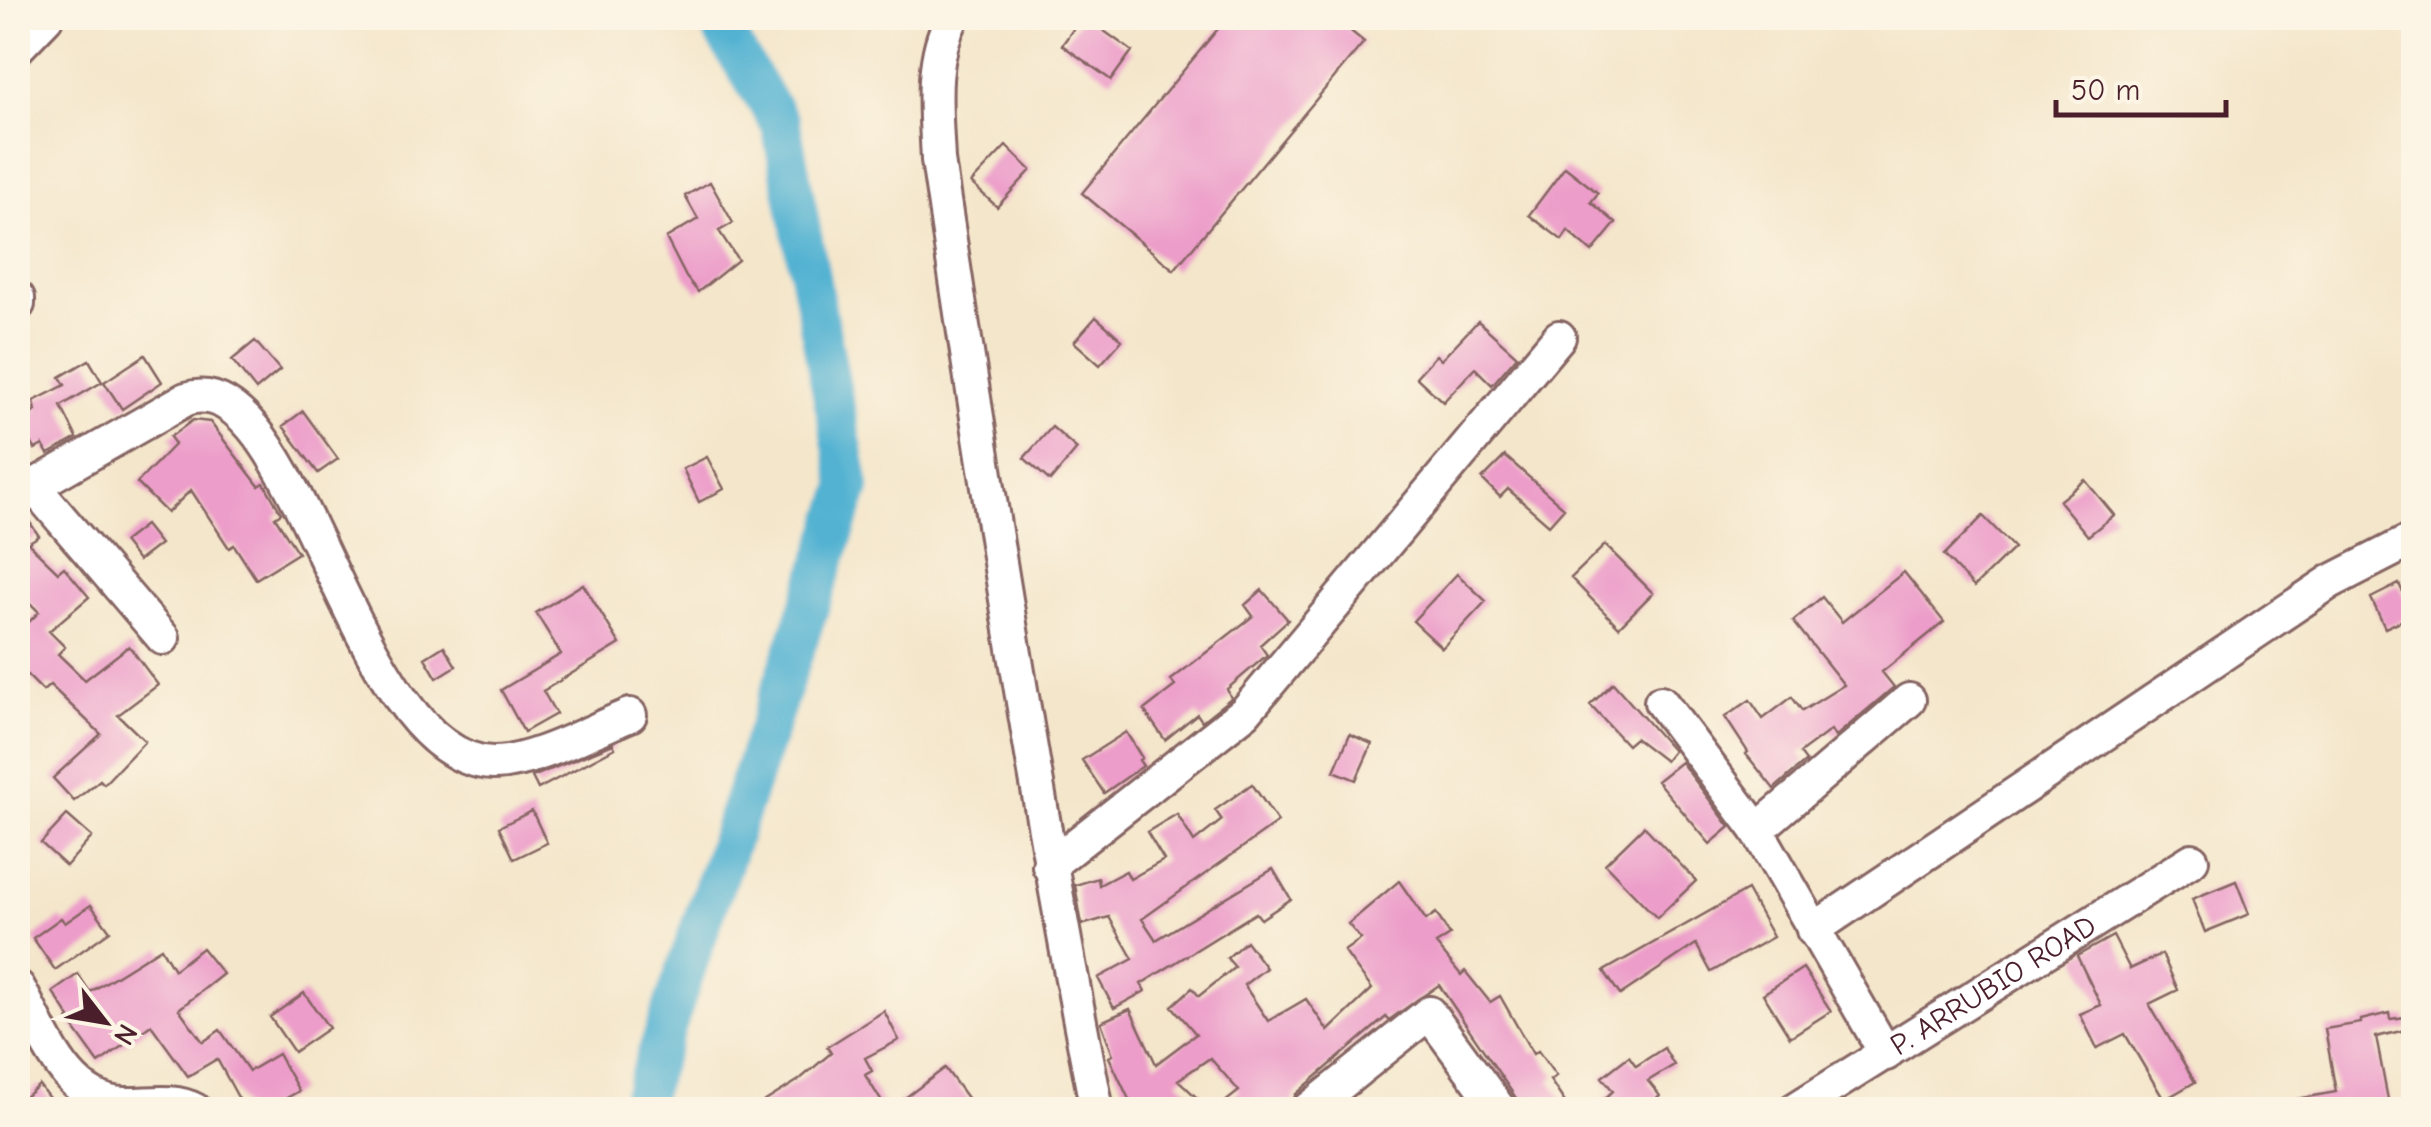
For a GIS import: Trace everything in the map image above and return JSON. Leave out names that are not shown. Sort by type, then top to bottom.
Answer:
[{"type":"street","points":[[18,47],[46,18]]},
{"type":"street","points":[[946,21],[935,86],[938,160],[1012,648],[1049,866],[1097,1110]]},
{"type":"street","points":[[1049,866],[1245,712],[1559,337]]},
{"type":"street","points":[[163,638],[26,491],[186,399],[204,395],[224,400],[263,440],[384,672],[407,709],[429,734],[463,756],[495,763],[522,759],[630,715]]},
{"type":"street","points":[[1812,930],[2330,582],[2414,539]]},
{"type":"street","points":[[1757,830],[1909,700]]},
{"type":"street","points":[[1661,702],[1757,830],[1886,1054]]},
{"type":"street","name":"P. ARRUBIO ROAD","points":[[1794,1110],[2192,860]]},
{"type":"street","points":[[18,987],[76,1084],[103,1100],[121,1104],[169,1103],[194,1110]]},
{"type":"street","points":[[1308,1110],[1429,1013],[1500,1110]]},
{"type":"building","points":[[1081,18],[1132,51],[1111,80],[1062,45]]},
{"type":"building","points":[[1227,18],[1335,18],[1364,42],[1174,270],[1082,193]]},
{"type":"building","points":[[1006,146],[1031,170],[997,207],[971,183]]},
{"type":"building","points":[[1565,167],[1598,193],[1591,202],[1616,223],[1592,252],[1568,231],[1562,240],[1529,215]]},
{"type":"building","points":[[710,182],[733,223],[719,231],[738,260],[698,292],[666,238],[698,219],[685,196]]},
{"type":"building","points":[[1096,317],[1122,340],[1100,365],[1074,342]]},
{"type":"building","points":[[1478,321],[1517,356],[1492,385],[1475,368],[1443,402],[1416,377],[1436,355],[1441,360]]},
{"type":"building","points":[[255,341],[280,370],[256,390],[232,360]]},
{"type":"building","points":[[145,355],[162,382],[122,409],[104,382]]},
{"type":"building","points":[[89,360],[102,382],[61,406],[77,438],[48,454],[43,445],[35,449],[21,423],[36,411],[34,401],[65,385],[60,377]]},
{"type":"building","points":[[303,411],[338,459],[318,473],[283,426]]},
{"type":"building","points":[[193,420],[210,422],[259,486],[264,483],[281,513],[275,517],[298,553],[256,579],[234,545],[229,548],[191,490],[167,513],[137,483],[175,444],[170,437]]},
{"type":"building","points":[[1052,427],[1077,449],[1050,481],[1024,458]]},
{"type":"building","points":[[1505,456],[1564,508],[1549,525],[1508,489],[1500,497],[1482,479]]},
{"type":"building","points":[[707,457],[724,489],[699,502],[683,469]]},
{"type":"building","points":[[2085,480],[2114,515],[2088,536],[2059,501]]},
{"type":"building","points":[[24,514],[39,536],[28,543],[58,572],[64,567],[89,597],[49,631],[65,647],[58,654],[85,680],[129,646],[158,685],[118,715],[145,741],[104,784],[100,780],[74,801],[53,778],[101,734],[50,685],[43,691],[18,666],[18,633],[39,612],[18,591],[18,515]]},
{"type":"building","points":[[1983,516],[2014,548],[1974,587],[1944,555]]},
{"type":"building","points":[[145,525],[160,544],[138,561],[123,542]]},
{"type":"building","points":[[1605,545],[1653,593],[1619,627],[1571,578]]},
{"type":"building","points":[[1904,572],[1944,622],[1882,672],[1894,687],[1835,737],[1831,730],[1800,753],[1806,761],[1774,789],[1746,754],[1725,717],[1750,700],[1763,719],[1792,697],[1802,711],[1844,685],[1793,621],[1822,597],[1842,622]]},
{"type":"building","points":[[1457,574],[1486,601],[1442,648],[1413,621]]},
{"type":"building","points":[[583,584],[620,644],[543,691],[556,714],[524,732],[501,690],[561,654],[536,613]]},
{"type":"building","points":[[2399,584],[2414,615],[2385,628],[2371,598]]},
{"type":"building","points":[[1262,590],[1288,620],[1260,645],[1267,655],[1227,689],[1231,698],[1202,721],[1197,714],[1165,740],[1144,710],[1175,686],[1171,680],[1253,616],[1245,605]]},
{"type":"building","points":[[444,646],[456,666],[437,678],[425,658]]},
{"type":"building","points":[[1613,683],[1673,751],[1665,761],[1635,738],[1627,745],[1590,705]]},
{"type":"building","points":[[1126,732],[1143,766],[1104,793],[1082,760]]},
{"type":"building","points":[[1350,734],[1372,744],[1356,780],[1334,771]]},
{"type":"building","points":[[613,744],[615,748],[538,789],[532,777]]},
{"type":"building","points":[[1681,762],[1730,827],[1710,844],[1657,781]]},
{"type":"building","points":[[1252,784],[1278,822],[1142,919],[1156,940],[1273,869],[1291,899],[1261,919],[1256,913],[1141,984],[1145,991],[1114,1008],[1098,978],[1133,959],[1109,917],[1082,925],[1075,885],[1098,878],[1099,885],[1126,871],[1130,879],[1164,860],[1147,832],[1177,814],[1194,842],[1222,820],[1215,810]]},
{"type":"building","points":[[532,811],[547,843],[514,859],[499,827]]},
{"type":"building","points":[[67,815],[92,837],[66,866],[41,843]]},
{"type":"building","points":[[1644,826],[1696,881],[1657,918],[1605,864]]},
{"type":"building","points":[[1399,881],[1426,920],[1436,913],[1450,935],[1436,944],[1461,975],[1465,971],[1490,1002],[1500,996],[1533,1054],[1538,1051],[1556,1076],[1550,1080],[1570,1110],[1520,1110],[1516,1098],[1439,985],[1389,1020],[1386,1017],[1296,1094],[1288,1110],[1215,1110],[1239,1091],[1210,1058],[1178,1080],[1210,1110],[1134,1110],[1109,1057],[1113,1055],[1101,1022],[1130,1009],[1156,1064],[1196,1034],[1172,1006],[1192,988],[1199,996],[1235,967],[1227,958],[1246,941],[1266,968],[1244,985],[1268,1021],[1306,999],[1328,1031],[1372,989],[1344,951],[1361,939],[1348,924]]},
{"type":"building","points":[[2236,881],[2249,914],[2205,932],[2192,899]]},
{"type":"building","points":[[1747,890],[1773,937],[1711,972],[1696,944],[1620,995],[1604,971]]},
{"type":"building","points":[[91,905],[110,931],[55,970],[33,938],[61,918],[65,923]]},
{"type":"building","points":[[2113,936],[2130,969],[2162,954],[2178,990],[2149,1004],[2195,1082],[2164,1100],[2125,1034],[2097,1048],[2080,1014],[2101,1005],[2077,956]]},
{"type":"building","points":[[161,948],[174,970],[202,948],[223,974],[179,1009],[203,1042],[220,1030],[249,1071],[278,1054],[299,1091],[265,1110],[245,1110],[217,1059],[188,1076],[151,1025],[99,1063],[53,992],[78,974],[90,992]]},
{"type":"building","points":[[1803,968],[1831,1011],[1790,1037],[1763,994]]},
{"type":"building","points":[[304,993],[329,1028],[294,1052],[270,1017]]},
{"type":"building","points":[[884,1011],[899,1040],[865,1058],[872,1071],[865,1075],[887,1110],[751,1110],[799,1080],[831,1053],[827,1047]]},
{"type":"building","points":[[2389,1013],[2390,1019],[2406,1017],[2409,1029],[2376,1037],[2390,1110],[2291,1110],[2291,1100],[2336,1092],[2325,1029]]},
{"type":"building","points":[[1664,1048],[1674,1065],[1648,1081],[1660,1096],[1643,1110],[1592,1110],[1613,1091],[1602,1077],[1629,1056],[1636,1066]]},
{"type":"building","points":[[945,1068],[976,1110],[889,1110]]},
{"type":"building","points":[[39,1085],[58,1110],[18,1110],[18,1103]]},
{"type":"waterway","points":[[638,1110],[850,487],[781,125],[715,18]]}]
